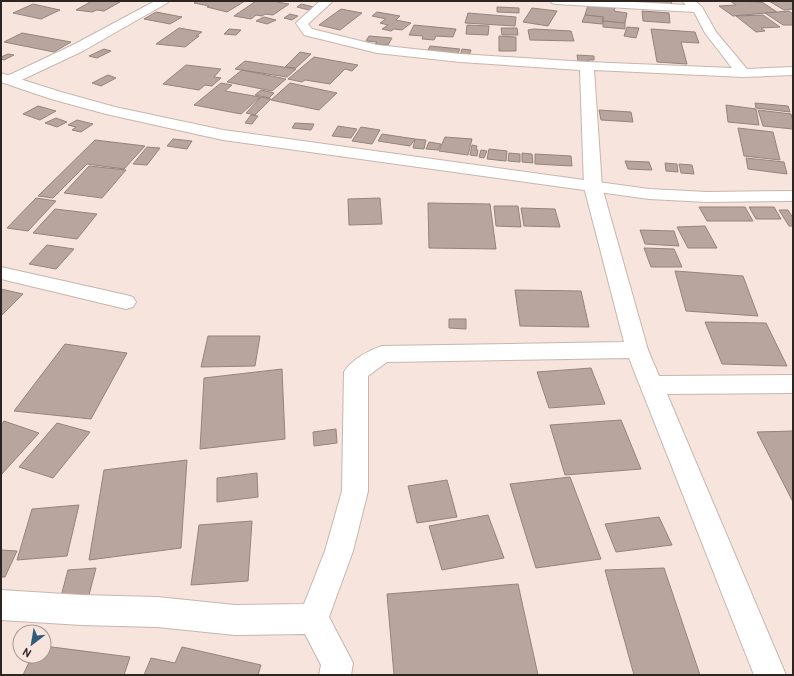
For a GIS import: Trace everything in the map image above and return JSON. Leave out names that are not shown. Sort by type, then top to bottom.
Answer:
[{"type":"street","points":[[4,83],[78,48],[163,1]]},
{"type":"street","points":[[327,1],[302,23],[308,32],[377,49],[460,58],[511,60],[587,66],[743,73],[793,70]]},
{"type":"street","points":[[556,1],[693,5],[711,33],[743,73]]},
{"type":"street","points":[[587,66],[593,187],[637,350],[770,675]]},
{"type":"street","points":[[4,83],[28,86],[60,97],[154,122],[223,134],[593,187],[649,194],[708,197],[793,196]]},
{"type":"street","points":[[1,273],[126,302]]},
{"type":"street","points":[[312,618],[339,552],[355,492],[356,372],[382,354],[637,350]]},
{"type":"street","points":[[652,385],[793,384]]},
{"type":"street","points":[[1,605],[81,610],[157,612],[234,620],[312,618]]},
{"type":"street","points":[[312,618],[337,662],[335,675]]},
{"type":"building","points":[[92,1],[120,2],[104,11],[97,10],[92,12],[76,10]]},
{"type":"building","points":[[197,1],[245,1],[227,12],[194,3]]},
{"type":"building","points":[[256,1],[279,1],[277,2],[289,4],[273,15],[256,15],[251,19],[234,16]]},
{"type":"building","points":[[643,1],[671,1],[672,4],[643,3]]},
{"type":"building","points":[[730,1],[762,2],[777,12],[733,16],[719,6],[736,5]]},
{"type":"building","points":[[769,1],[793,1],[793,9],[784,10]]},
{"type":"building","points":[[33,4],[60,10],[41,19],[13,13]]},
{"type":"building","points":[[301,4],[314,7],[309,10],[297,7]]},
{"type":"building","points":[[588,5],[615,8],[614,11],[627,13],[625,23],[603,21],[604,17],[585,15]]},
{"type":"building","points":[[497,7],[519,8],[519,13],[497,12]]},
{"type":"building","points":[[532,8],[557,11],[548,26],[523,22]]},
{"type":"building","points":[[341,9],[362,13],[340,30],[319,25]]},
{"type":"building","points":[[642,11],[669,13],[670,23],[643,21]]},
{"type":"building","points":[[789,11],[793,14],[793,25],[783,25],[765,13]]},
{"type":"building","points":[[156,12],[182,17],[170,24],[144,19]]},
{"type":"building","points":[[377,12],[400,16],[396,20],[411,23],[402,30],[394,29],[391,31],[382,29],[388,25],[380,23],[386,19],[372,16]]},
{"type":"building","points":[[468,13],[516,17],[515,26],[465,23]]},
{"type":"building","points":[[290,14],[298,16],[292,20],[284,18]]},
{"type":"building","points":[[585,15],[603,17],[602,24],[582,22]]},
{"type":"building","points":[[763,15],[780,27],[761,28],[765,31],[756,32],[736,16]]},
{"type":"building","points":[[264,17],[276,20],[267,24],[256,21]]},
{"type":"building","points":[[603,21],[625,23],[625,29],[603,27]]},
{"type":"building","points":[[414,25],[456,29],[453,37],[436,36],[434,40],[422,39],[423,36],[409,35]]},
{"type":"building","points":[[467,25],[489,26],[488,35],[466,34]]},
{"type":"building","points":[[627,27],[639,28],[636,38],[624,36]]},
{"type":"building","points":[[179,28],[202,32],[185,47],[156,44]]},
{"type":"building","points":[[501,28],[517,28],[518,35],[502,35]]},
{"type":"building","points":[[229,29],[241,30],[236,35],[224,34]]},
{"type":"building","points":[[651,29],[695,32],[699,43],[681,42],[687,64],[657,62]]},
{"type":"building","points":[[528,30],[571,31],[574,41],[530,40]]},
{"type":"building","points":[[22,33],[71,42],[54,52],[4,42]]},
{"type":"building","points":[[369,36],[392,38],[388,45],[375,44],[377,42],[366,41]]},
{"type":"building","points":[[499,36],[516,37],[516,51],[499,51]]},
{"type":"building","points":[[430,46],[460,49],[457,55],[427,52]]},
{"type":"building","points":[[104,49],[111,51],[97,58],[89,56]]},
{"type":"building","points":[[462,49],[471,50],[469,56],[460,56]]},
{"type":"building","points":[[300,52],[311,54],[296,68],[285,67]]},
{"type":"building","points":[[8,54],[14,55],[4,60],[1,59],[1,57]]},
{"type":"building","points":[[577,55],[594,56],[594,60],[588,60],[588,62],[578,61]]},
{"type":"building","points":[[314,57],[358,65],[352,71],[345,69],[330,84],[305,80],[302,82],[288,79]]},
{"type":"building","points":[[245,61],[296,69],[287,77],[235,69]]},
{"type":"building","points":[[186,65],[221,69],[214,77],[221,78],[212,86],[205,85],[199,90],[163,84]]},
{"type":"building","points":[[242,70],[286,79],[272,91],[227,82]]},
{"type":"building","points":[[108,75],[116,78],[101,86],[92,83]]},
{"type":"building","points":[[221,83],[232,85],[225,91],[260,97],[241,114],[194,105]]},
{"type":"building","points":[[290,83],[337,93],[319,110],[271,100]]},
{"type":"building","points":[[261,90],[274,93],[269,98],[255,95]]},
{"type":"building","points":[[261,97],[271,99],[255,115],[246,113]]},
{"type":"building","points":[[755,103],[788,106],[790,112],[756,108]]},
{"type":"building","points":[[726,105],[756,109],[759,125],[728,122]]},
{"type":"building","points":[[38,106],[56,111],[40,120],[23,114]]},
{"type":"building","points":[[599,110],[631,112],[633,122],[601,120]]},
{"type":"building","points":[[758,110],[791,114],[793,129],[763,126]]},
{"type":"building","points":[[251,115],[258,116],[252,124],[245,123]]},
{"type":"building","points":[[56,118],[67,122],[57,127],[45,123]]},
{"type":"building","points":[[77,120],[93,124],[81,132],[72,130],[76,127],[68,125]]},
{"type":"building","points":[[295,123],[314,124],[311,130],[292,128]]},
{"type":"building","points":[[338,126],[357,129],[351,138],[332,136]]},
{"type":"building","points":[[361,127],[380,130],[372,144],[352,141]]},
{"type":"building","points":[[738,128],[773,132],[780,160],[744,156]]},
{"type":"building","points":[[382,134],[415,139],[410,146],[378,141]]},
{"type":"building","points":[[445,137],[472,139],[468,155],[439,151]]},
{"type":"building","points":[[173,139],[192,141],[187,149],[167,146]]},
{"type":"building","points":[[415,139],[426,140],[424,149],[413,148]]},
{"type":"building","points":[[95,140],[145,146],[124,169],[87,164],[53,198],[38,196]]},
{"type":"building","points":[[429,142],[441,144],[438,150],[426,149]]},
{"type":"building","points":[[472,145],[477,146],[477,156],[470,155]]},
{"type":"building","points":[[147,147],[160,148],[147,165],[133,164]]},
{"type":"building","points":[[489,149],[507,151],[506,161],[487,159]]},
{"type":"building","points":[[481,150],[487,151],[484,158],[479,157]]},
{"type":"building","points":[[509,153],[520,154],[520,162],[508,161]]},
{"type":"building","points":[[522,153],[532,154],[533,163],[522,162]]},
{"type":"building","points":[[535,154],[571,156],[572,166],[535,164]]},
{"type":"building","points":[[746,158],[784,162],[787,174],[748,169]]},
{"type":"building","points":[[625,161],[649,162],[652,170],[628,169]]},
{"type":"building","points":[[665,163],[677,164],[678,172],[666,171]]},
{"type":"building","points":[[679,164],[692,165],[694,174],[681,173]]},
{"type":"building","points":[[89,166],[126,170],[102,198],[64,193]]},
{"type":"building","points":[[36,198],[56,201],[28,231],[7,228]]},
{"type":"building","points":[[380,198],[382,224],[349,225],[348,199]]},
{"type":"building","points":[[428,203],[490,204],[496,249],[429,248]]},
{"type":"building","points":[[494,206],[518,206],[521,227],[496,226]]},
{"type":"building","points":[[699,207],[745,207],[753,221],[707,221]]},
{"type":"building","points":[[749,207],[774,207],[781,219],[756,219]]},
{"type":"building","points":[[521,208],[555,209],[560,227],[524,226]]},
{"type":"building","points":[[55,209],[97,214],[77,239],[33,233]]},
{"type":"building","points":[[779,210],[788,210],[793,218],[793,226],[789,226]]},
{"type":"building","points":[[705,226],[717,248],[688,248],[677,227]]},
{"type":"building","points":[[640,230],[674,231],[679,246],[645,244]]},
{"type":"building","points":[[47,245],[74,249],[56,269],[29,264]]},
{"type":"building","points":[[644,248],[674,249],[682,267],[651,267]]},
{"type":"building","points":[[675,271],[743,276],[758,316],[686,311]]},
{"type":"building","points":[[1,289],[23,294],[1,316]]},
{"type":"building","points":[[515,290],[581,291],[589,327],[520,326]]},
{"type":"building","points":[[449,319],[466,319],[466,329],[449,328]]},
{"type":"building","points":[[705,322],[766,323],[787,366],[722,364]]},
{"type":"building","points":[[208,336],[260,336],[255,366],[201,367]]},
{"type":"building","points":[[65,344],[127,353],[91,419],[14,411]]},
{"type":"building","points":[[591,368],[605,404],[549,408],[537,372]]},
{"type":"building","points":[[282,369],[285,439],[200,449],[204,378]]},
{"type":"building","points":[[621,420],[641,469],[565,475],[550,425]]},
{"type":"building","points":[[4,421],[39,433],[1,475],[1,425]]},
{"type":"building","points":[[57,423],[90,432],[53,478],[19,467]]},
{"type":"building","points":[[336,429],[337,443],[314,446],[313,432]]},
{"type":"building","points":[[793,431],[793,502],[757,432]]},
{"type":"building","points":[[187,460],[181,548],[89,560],[104,470]]},
{"type":"building","points":[[257,473],[258,497],[217,502],[217,478]]},
{"type":"building","points":[[570,477],[601,559],[536,568],[510,484]]},
{"type":"building","points":[[447,480],[457,517],[417,523],[408,486]]},
{"type":"building","points":[[79,505],[67,556],[17,560],[32,509]]},
{"type":"building","points":[[488,515],[504,558],[442,570],[429,526]]},
{"type":"building","points":[[659,517],[672,545],[616,552],[605,524]]},
{"type":"building","points":[[252,521],[248,581],[191,585],[199,525]]},
{"type":"building","points":[[1,550],[17,551],[5,577],[1,577]]},
{"type":"building","points":[[96,568],[88,599],[60,600],[68,570]]},
{"type":"building","points":[[664,568],[700,675],[634,675],[605,570]]},
{"type":"building","points":[[518,584],[538,675],[394,675],[387,594]]},
{"type":"building","points":[[52,647],[130,657],[124,675],[23,675],[28,664],[52,664]]},
{"type":"building","points":[[182,647],[261,665],[258,675],[144,675],[151,658],[175,663]]}]
